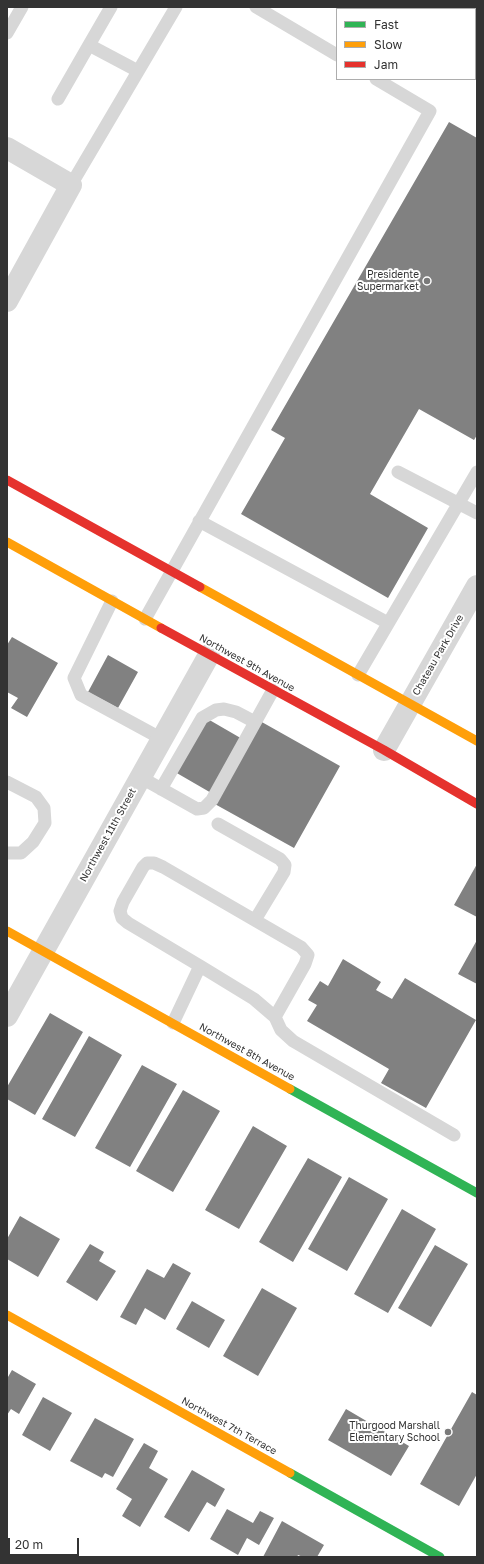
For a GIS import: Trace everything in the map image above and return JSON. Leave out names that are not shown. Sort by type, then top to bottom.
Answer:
[{"type":"main road","points":[[7,480],[477,741]]},
{"type":"main road","name":"Northwest 9th Avenue","points":[[9,548],[145,619],[208,655],[384,750],[477,804]]},
{"type":"main road","name":"Northwest 8th Avenue","points":[[7,931],[477,1193]]},
{"type":"main road","name":"Northwest 7th Terrace","points":[[7,1315],[440,1557]]},
{"type":"street","points":[[7,148],[71,184],[7,301]]},
{"type":"street","name":"Chateau Park Drive","points":[[384,750],[477,586]]},
{"type":"street","name":"Northwest 11th Street","points":[[7,1016],[208,655]]},
{"type":"lane","points":[[7,33],[22,7]]},
{"type":"lane","points":[[58,99],[111,7]]},
{"type":"lane","points":[[71,184],[176,7]]},
{"type":"lane","points":[[256,7],[336,54]]},
{"type":"lane","points":[[89,45],[138,71]]},
{"type":"lane","points":[[145,619],[430,111],[378,80]]},
{"type":"lane","points":[[398,472],[477,513]]},
{"type":"lane","points":[[358,675],[477,472]]},
{"type":"lane","points":[[200,522],[388,623]]},
{"type":"lane","points":[[112,601],[74,678],[81,695],[162,739]]},
{"type":"lane","points":[[140,778],[197,809],[204,808],[212,800],[273,690]]},
{"type":"lane","points":[[161,789],[198,722],[208,713],[224,709],[236,712],[255,722]]},
{"type":"lane","points":[[177,711],[198,722]]},
{"type":"lane","points":[[7,782],[36,797],[44,808],[45,823],[34,842],[21,853],[7,853]]},
{"type":"lane","points":[[218,824],[280,859],[285,866],[284,872],[255,920]]},
{"type":"lane","points":[[275,1017],[308,956],[301,947],[163,867],[154,863],[147,863],[143,867],[123,902],[120,912],[122,918],[254,999],[275,1017],[281,1030],[293,1041],[454,1135]]},
{"type":"lane","points":[[173,1023],[200,966]]},
{"type":"building","points":[[350,7],[444,8],[352,8]]},
{"type":"building","points":[[477,7],[476,70],[476,8],[474,8]]},
{"type":"building","points":[[449,122],[477,138],[477,435],[474,440],[419,409],[370,494],[428,528],[388,598],[241,514],[285,438],[271,430]]},
{"type":"building","points":[[12,637],[58,663],[27,717],[11,708],[18,698],[7,692],[7,645]]},
{"type":"building","points":[[108,655],[138,672],[118,708],[88,692]]},
{"type":"building","points":[[206,718],[244,740],[213,794],[175,772]]},
{"type":"building","points":[[260,721],[340,766],[294,848],[213,803]]},
{"type":"building","points":[[477,864],[477,917],[454,905]]},
{"type":"building","points":[[477,940],[477,984],[458,974]]},
{"type":"building","points":[[343,959],[381,982],[376,990],[392,999],[405,978],[476,1020],[426,1108],[381,1083],[389,1069],[307,1021],[317,1005],[308,1000],[320,981],[328,986]]},
{"type":"building","points":[[50,1013],[83,1032],[35,1115],[7,1099],[7,1087]]},
{"type":"building","points":[[89,1036],[122,1055],[75,1137],[42,1119]]},
{"type":"building","points":[[142,1065],[177,1084],[130,1167],[95,1148]]},
{"type":"building","points":[[183,1090],[220,1111],[173,1192],[136,1171]]},
{"type":"building","points":[[253,1126],[287,1146],[239,1229],[205,1210]]},
{"type":"building","points":[[308,1158],[342,1177],[293,1262],[259,1242]]},
{"type":"building","points":[[349,1177],[388,1199],[347,1271],[308,1249]]},
{"type":"building","points":[[402,1209],[436,1229],[388,1313],[354,1294]]},
{"type":"building","points":[[20,1216],[60,1239],[38,1277],[7,1259],[7,1239]]},
{"type":"building","points":[[90,1244],[104,1252],[99,1261],[116,1271],[97,1301],[66,1282]]},
{"type":"building","points":[[435,1245],[468,1264],[431,1327],[398,1308]]},
{"type":"building","points":[[173,1263],[191,1273],[165,1320],[145,1308],[136,1325],[120,1317],[147,1269],[164,1278]]},
{"type":"building","points":[[262,1288],[297,1308],[258,1376],[223,1356]]},
{"type":"building","points":[[192,1301],[225,1320],[209,1348],[176,1329]]},
{"type":"building","points":[[12,1370],[36,1384],[19,1414],[11,1409],[7,1415],[7,1377]]},
{"type":"building","points":[[472,1392],[477,1395],[477,1474],[459,1506],[420,1484]]},
{"type":"building","points":[[43,1397],[72,1413],[50,1451],[22,1435]]},
{"type":"building","points":[[346,1409],[409,1446],[391,1476],[328,1440]]},
{"type":"building","points":[[95,1418],[134,1439],[113,1477],[105,1473],[102,1478],[70,1461]]},
{"type":"building","points":[[144,1443],[158,1451],[149,1468],[168,1479],[140,1527],[122,1516],[132,1499],[116,1489]]},
{"type":"building","points":[[192,1470],[225,1489],[215,1507],[207,1502],[189,1532],[164,1517]]},
{"type":"building","points":[[227,1509],[253,1523],[260,1511],[274,1518],[259,1545],[247,1538],[238,1555],[210,1539]]},
{"type":"building","points":[[282,1521],[324,1545],[317,1557],[303,1557],[298,1555],[297,1557],[263,1557]]},
{"type":"traffic: fast","points":[[290,1089],[477,1193]]},
{"type":"traffic: fast","points":[[290,1473],[440,1557]]},
{"type":"traffic: slow","points":[[7,542],[161,628]]},
{"type":"traffic: slow","points":[[200,587],[477,741]]},
{"type":"traffic: slow","points":[[7,931],[290,1089]]},
{"type":"traffic: slow","points":[[7,1315],[290,1473]]},
{"type":"traffic: jam","points":[[7,480],[200,587]]},
{"type":"traffic: jam","points":[[161,628],[384,750],[477,804]]},
{"type":"place","name":"Presidente Supermarket","points":[[427,281]]},
{"type":"place","name":"Thurgood Marshall Elementary School","points":[[448,1432]]}]
